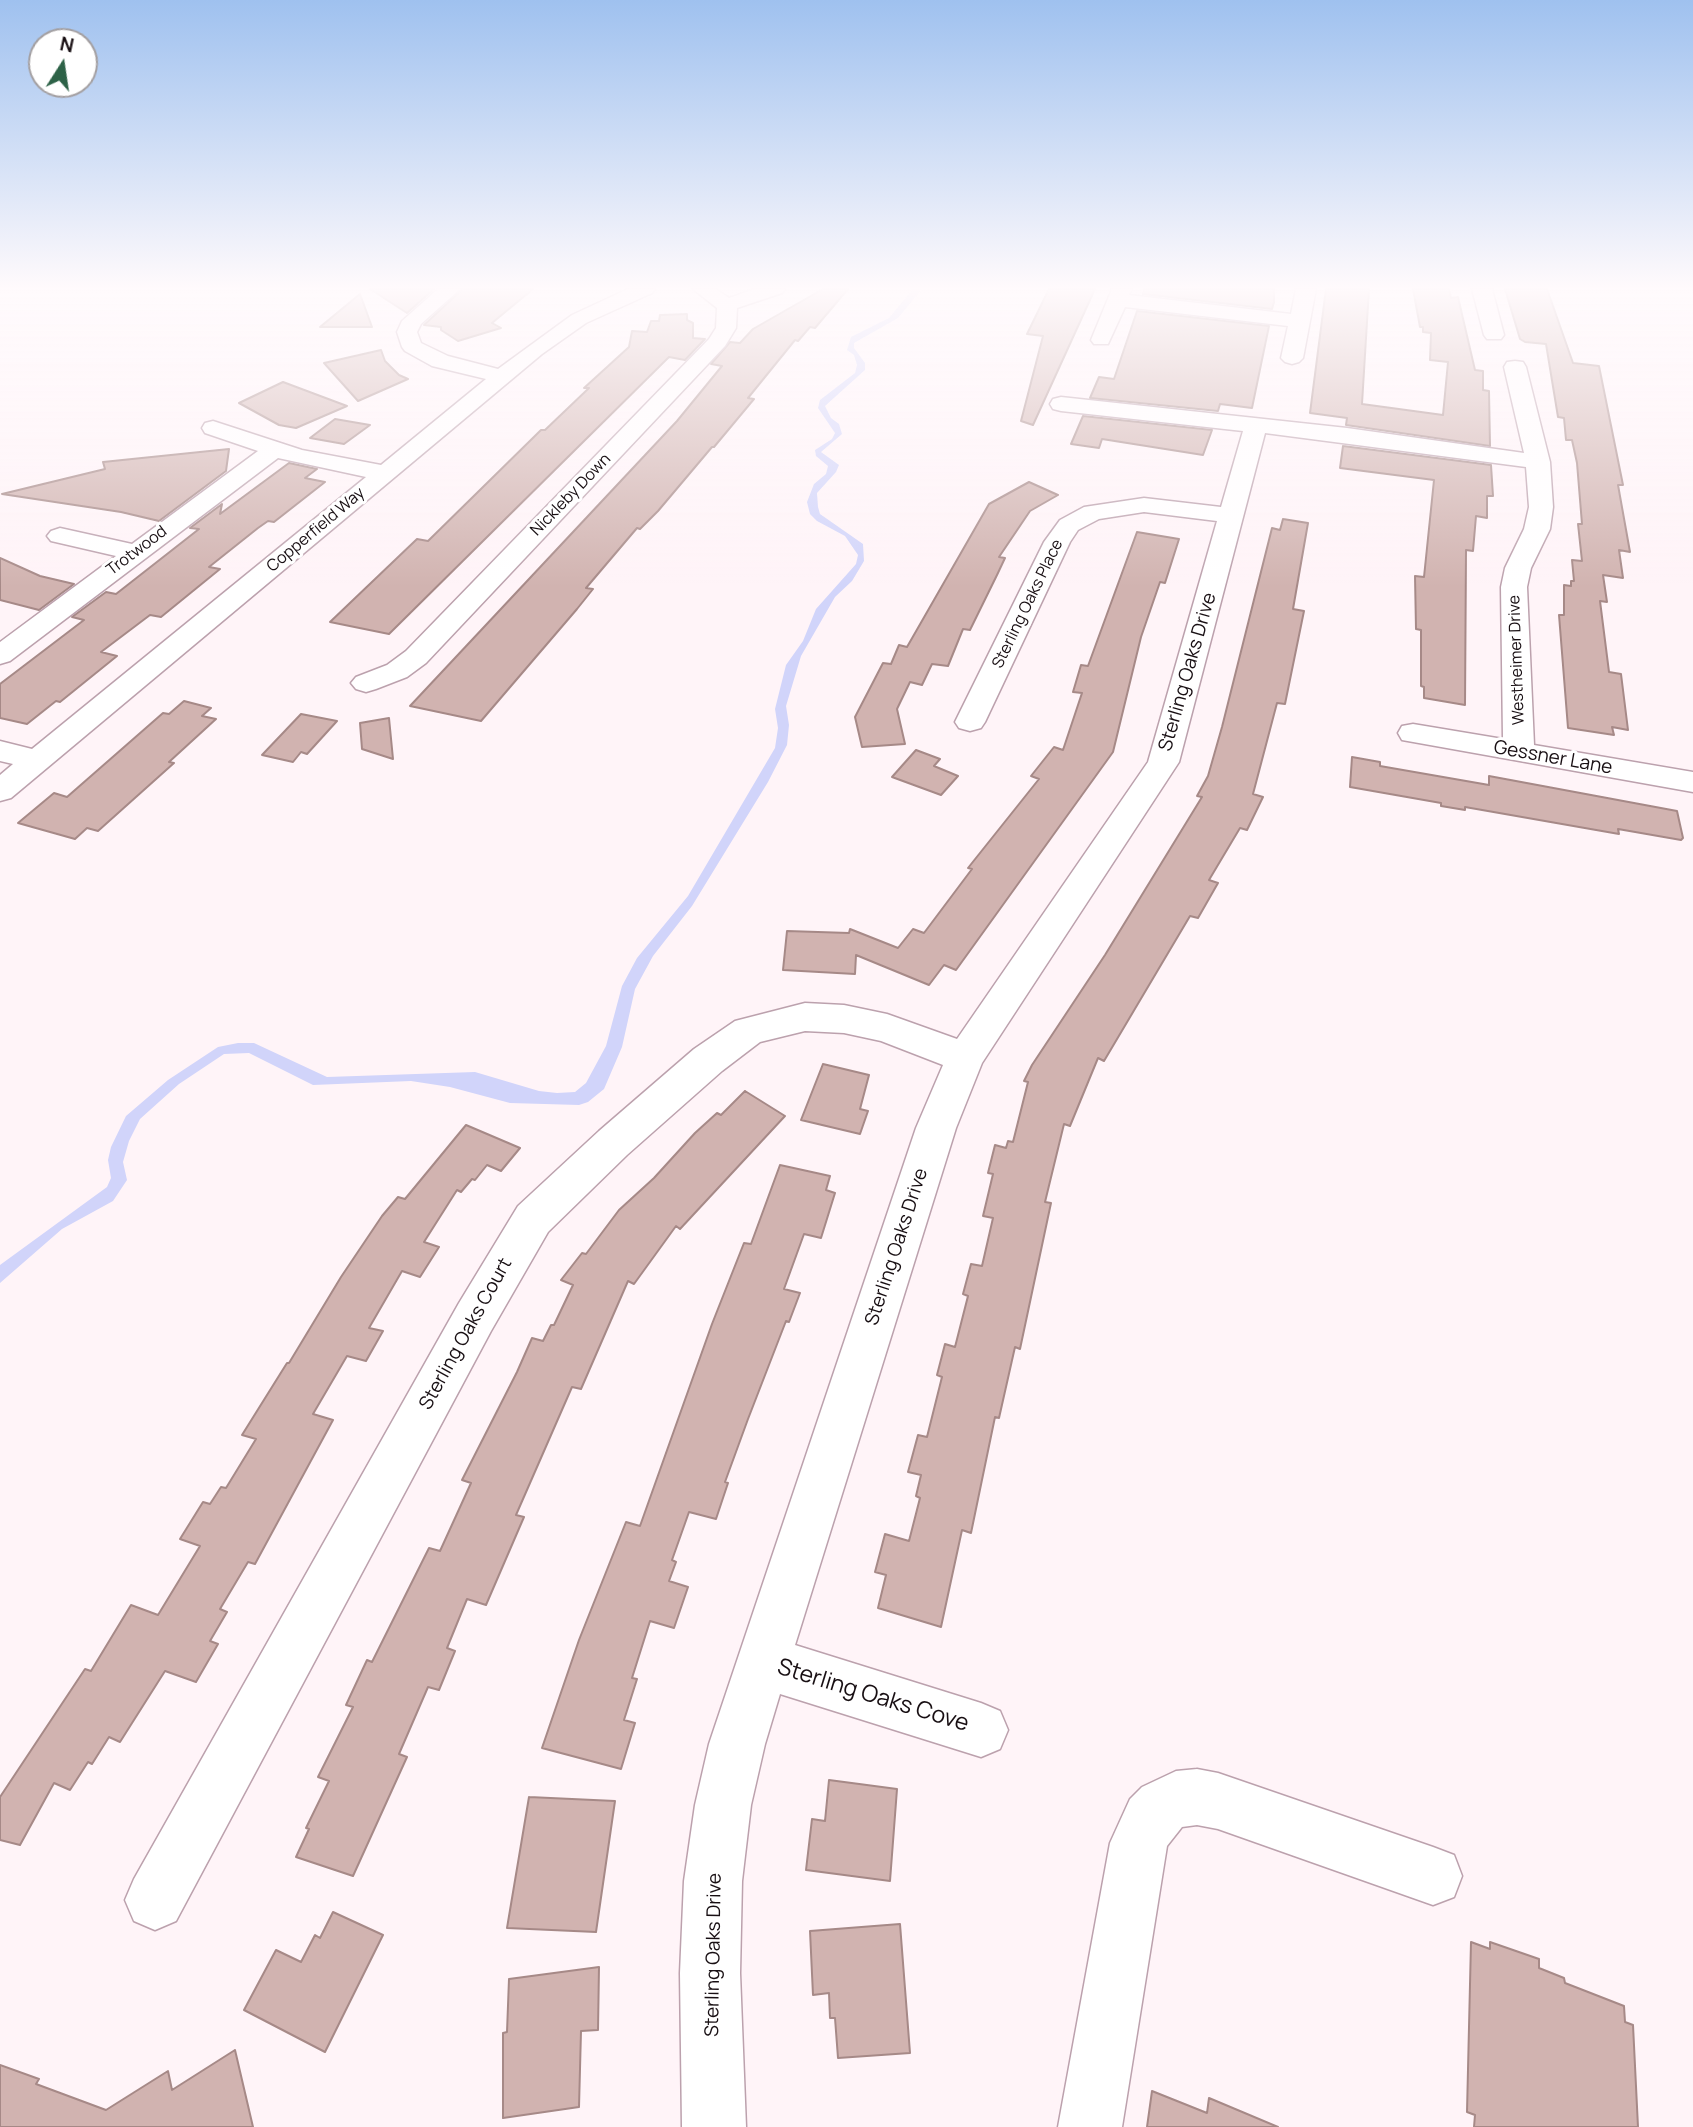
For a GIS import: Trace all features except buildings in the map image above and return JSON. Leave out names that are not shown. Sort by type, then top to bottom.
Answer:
[{"type":"street","name":"Copperfield Way","points":[[0,791],[489,388]]},
{"type":"street","name":"Nickleby Down","points":[[366,683],[397,671],[416,657],[674,388]]},
{"type":"street","name":"Westheimer Drive","points":[[1519,752],[1514,587],[1518,568],[1540,518],[1538,462],[1521,388]]},
{"type":"street","points":[[1061,404],[1256,425],[1538,462]]},
{"type":"street","name":"Sterling Oaks Drive","points":[[714,2127],[710,1973],[713,1881],[723,1805],[737,1744],[936,1128],[965,1058],[1163,762],[1256,425]]},
{"type":"street","points":[[214,428],[312,460],[385,473]]},
{"type":"street","name":"Trotwood","points":[[0,655],[275,449]]},
{"type":"street","name":"Sterling Oaks Place","points":[[970,723],[1057,542],[1069,525],[1093,512],[1136,505],[1160,505],[1232,516]]},
{"type":"street","points":[[60,536],[134,552]]},
{"type":"street","name":"Gessner Lane","points":[[1413,733],[1693,782]]},
{"type":"street","points":[[0,751],[38,760]]},
{"type":"street","name":"Sterling Oaks Court","points":[[155,1900],[475,1317],[533,1219],[622,1134],[708,1060],[748,1031],[805,1017],[844,1018],[887,1028],[965,1058]]},
{"type":"street","name":"Sterling Oaks Cove","points":[[764,1662],[981,1730]]},
{"type":"street","points":[[1090,2127],[1139,1843],[1150,1819],[1162,1807],[1176,1799],[1197,1797],[1218,1801],[1433,1876]]},
{"type":"water","points":[[835,388],[845,388],[825,406],[831,418],[839,424],[842,434],[821,452],[839,465],[817,493],[818,507],[820,514],[863,544],[864,561],[852,581],[835,597],[801,656],[786,706],[789,725],[787,745],[768,782],[692,906],[653,956],[635,989],[622,1047],[604,1089],[588,1102],[579,1105],[510,1103],[450,1087],[411,1081],[313,1085],[249,1053],[224,1054],[179,1084],[140,1119],[129,1141],[123,1162],[127,1180],[113,1201],[62,1229],[0,1283],[0,1265],[107,1187],[111,1178],[108,1160],[111,1147],[126,1116],[168,1080],[218,1047],[254,1043],[327,1077],[475,1072],[539,1091],[557,1093],[575,1092],[586,1083],[606,1046],[622,986],[637,958],[688,896],[775,748],[778,728],[775,709],[786,665],[803,641],[816,609],[856,564],[858,555],[845,536],[817,521],[810,514],[807,502],[814,484],[826,474],[828,466],[816,456],[815,450],[832,439],[835,433],[818,408],[820,400]]}]
